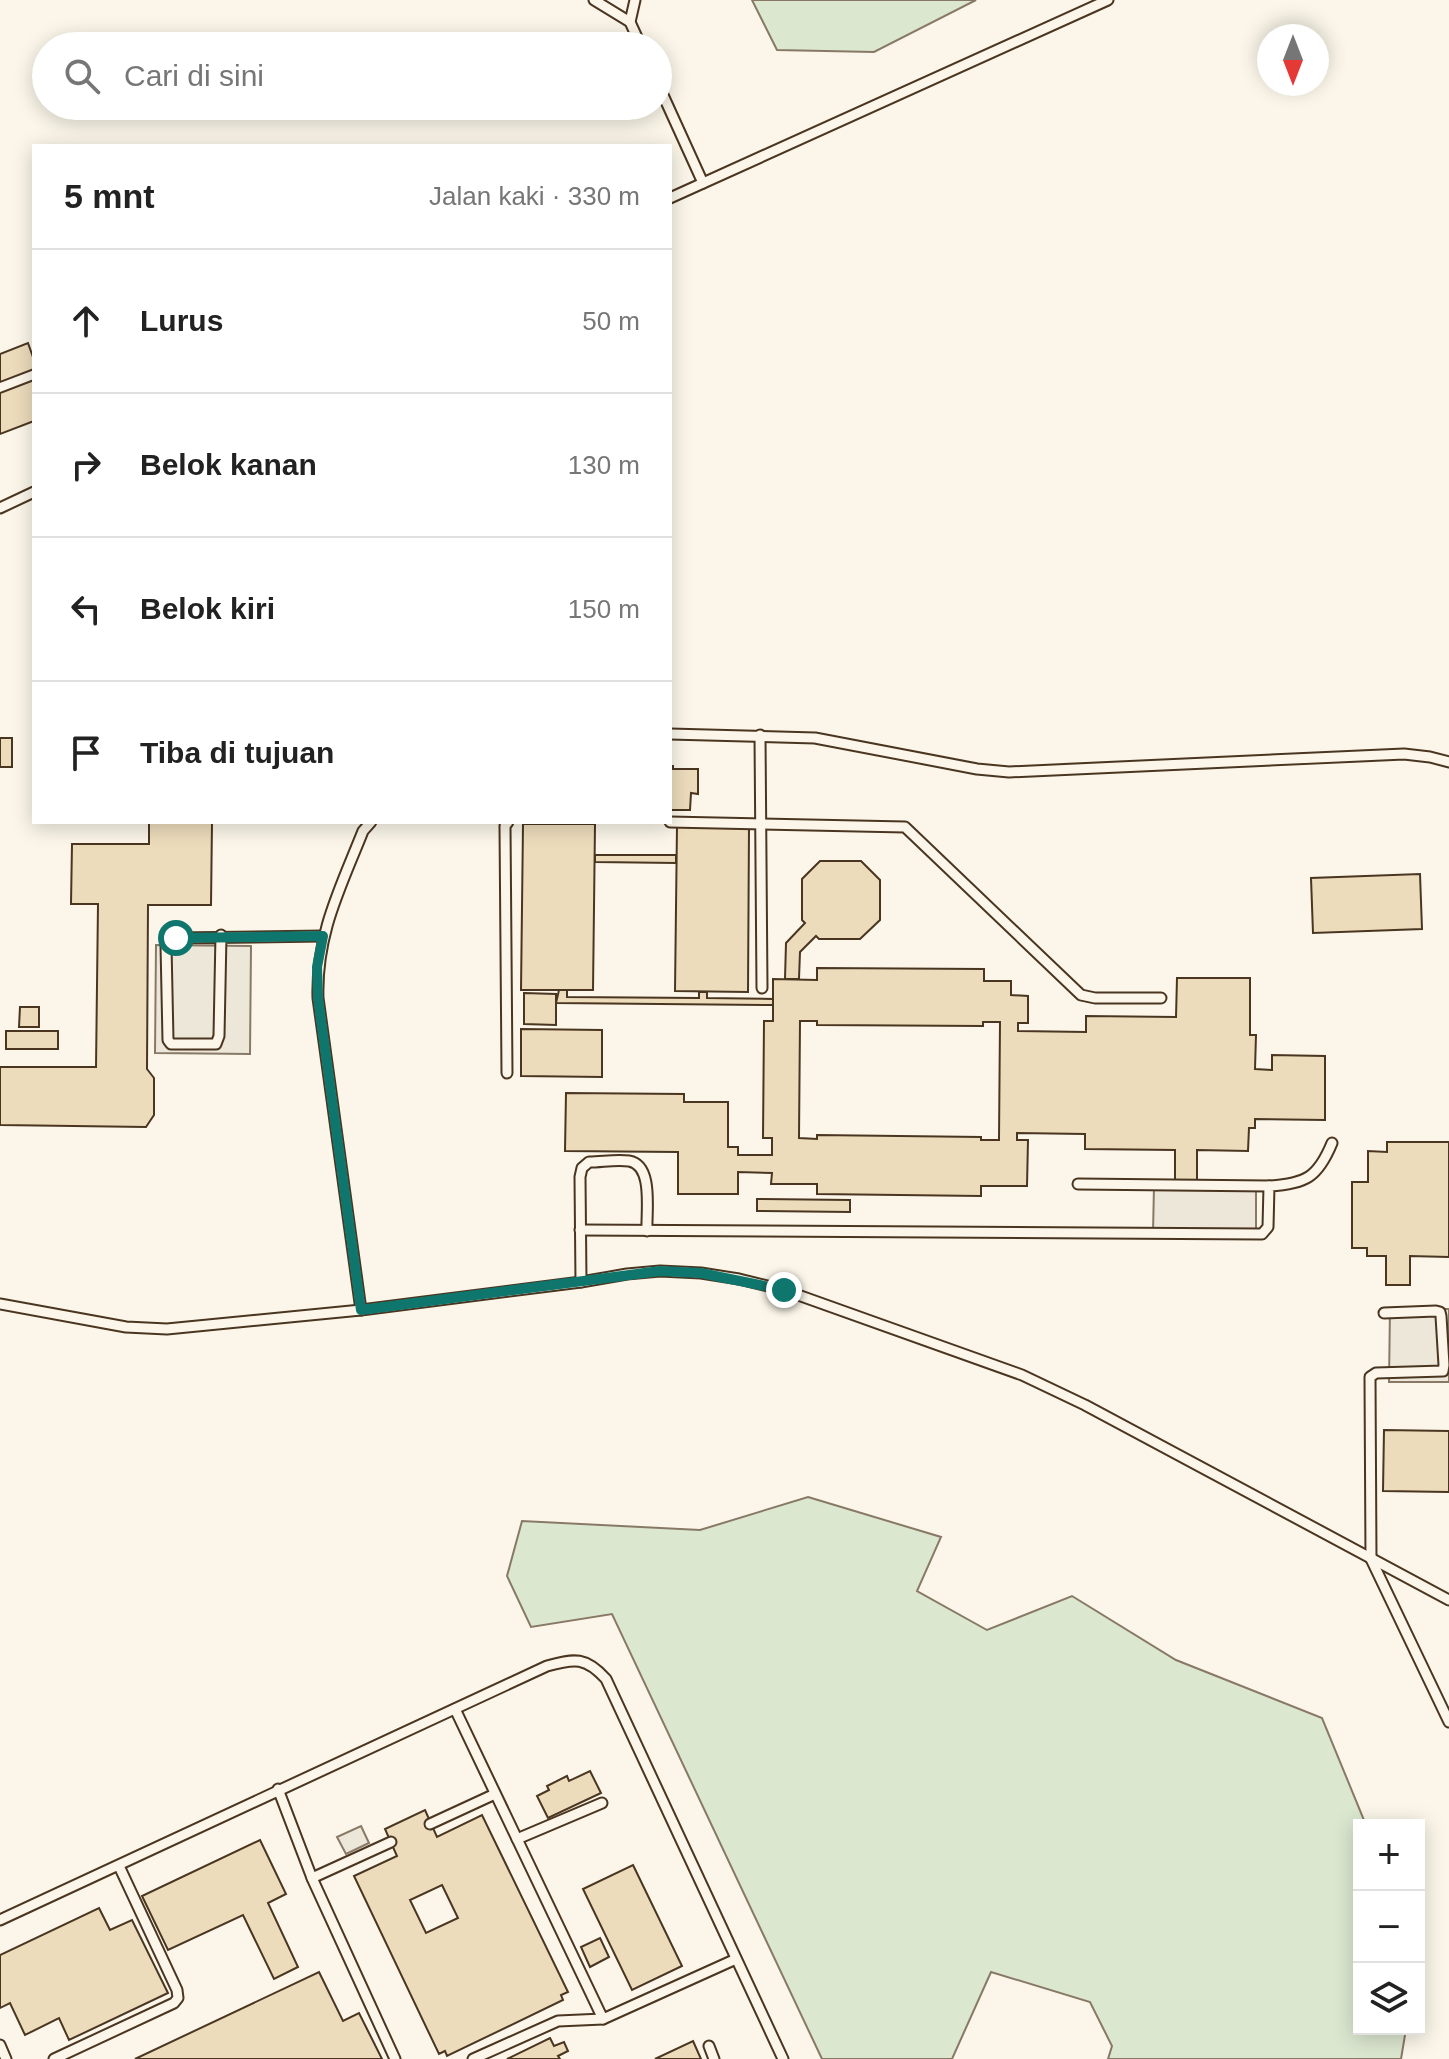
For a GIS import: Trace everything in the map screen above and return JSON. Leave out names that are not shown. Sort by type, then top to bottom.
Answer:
[{"type":"lane","points":[[594,0],[630,22],[635,32]]},
{"type":"lane","points":[[630,22],[635,0]]},
{"type":"lane","points":[[672,197],[1108,0]]},
{"type":"lane","points":[[672,115],[703,183]]},
{"type":"lane","points":[[0,508],[32,493]]},
{"type":"lane","points":[[672,734],[815,738],[977,769],[1009,772],[1404,754],[1449,762]]},
{"type":"lane","points":[[760,735],[762,988]]},
{"type":"lane","points":[[672,822],[905,827],[1081,995],[1095,998],[1161,998]]},
{"type":"lane","points":[[506,824],[507,1073]]},
{"type":"lane","points":[[361,1310],[318,998],[317,967],[323,936],[362,826]]},
{"type":"lane","points":[[221,935],[219,1036],[216,1044],[171,1044],[168,1040],[166,945],[176,938],[221,935],[323,936]]},
{"type":"lane","points":[[1078,1184],[1269,1186],[1314,1176],[1323,1165],[1332,1143]]},
{"type":"lane","points":[[581,1282],[580,1177],[582,1168],[589,1162],[632,1161],[641,1167],[646,1180],[647,1231]]},
{"type":"lane","points":[[580,1230],[1262,1234],[1268,1227],[1269,1186]]},
{"type":"lane","points":[[0,1304],[126,1327],[167,1329],[361,1310],[660,1271],[739,1279],[784,1290],[1022,1375],[1085,1405],[1449,1600]]},
{"type":"lane","points":[[1384,1313],[1440,1312],[1443,1371],[1376,1373],[1370,1377],[1371,1559],[1449,1722]]},
{"type":"lane","points":[[0,1920],[547,1666],[569,1660],[593,1664],[606,1679],[783,2059]]},
{"type":"lane","points":[[455,1709],[603,2019]]},
{"type":"lane","points":[[278,1789],[312,1878],[395,2059]]},
{"type":"lane","points":[[430,1824],[495,1794]]},
{"type":"lane","points":[[517,1839],[602,1803]]},
{"type":"lane","points":[[312,1878],[391,1842]]},
{"type":"lane","points":[[54,2059],[174,2003],[178,1998],[119,1866]]},
{"type":"lane","points":[[473,2059],[558,2021],[603,2019],[736,1959]]},
{"type":"lane","points":[[0,2045],[6,2059]]},
{"type":"lane","points":[[709,2046],[714,2059]]},
{"type":"green space","points":[[752,0],[976,0],[874,52],[777,50]]},
{"type":"green space","points":[[808,1497],[941,1537],[917,1591],[987,1630],[1072,1596],[1176,1660],[1322,1718],[1364,1819],[1353,1819],[1353,2035],[1405,2035],[1401,2059],[1108,2059],[1112,2046],[1090,2002],[991,1972],[952,2059],[822,2059],[612,1614],[531,1627],[507,1576],[522,1521],[700,1530]]},
{"type":"shaded area","points":[[156,945],[251,946],[250,1054],[155,1053]]},
{"type":"shaded area","points":[[1154,1186],[1256,1187],[1256,1234],[1153,1233]]},
{"type":"shaded area","points":[[1390,1308],[1449,1309],[1449,1382],[1389,1382]]},
{"type":"shaded area","points":[[361,1826],[369,1843],[346,1854],[337,1837]]},
{"type":"building","points":[[28,343],[32,370],[0,382],[0,354]]},
{"type":"building","points":[[32,381],[32,422],[0,434],[0,393]]},
{"type":"building","points":[[0,738],[12,738],[12,767],[0,767]]},
{"type":"building","points":[[672,766],[673,769],[698,769],[698,794],[691,793],[690,810],[672,810]]},
{"type":"building","points":[[149,824],[212,824],[211,905],[148,905],[147,1069],[154,1078],[154,1115],[146,1127],[0,1125],[0,1067],[96,1067],[98,904],[71,904],[72,844],[149,844]]},
{"type":"building","points":[[523,824],[595,824],[593,990],[521,990]]},
{"type":"building","points":[[677,825],[749,826],[748,992],[675,991]]},
{"type":"building","points":[[595,855],[676,855],[676,863],[595,862]]},
{"type":"building","points":[[820,861],[861,861],[880,880],[880,920],[860,939],[819,939],[816,936],[800,952],[799,979],[785,979],[786,943],[805,923],[802,920],[802,879]]},
{"type":"building","points":[[1420,874],[1422,929],[1313,933],[1311,878]]},
{"type":"building","points":[[817,968],[984,969],[984,981],[1011,981],[1011,995],[1028,996],[1028,1023],[1018,1023],[1018,1031],[1086,1032],[1086,1016],[1176,1017],[1177,978],[1250,978],[1250,1035],[1256,1035],[1255,1069],[1272,1070],[1272,1055],[1325,1056],[1325,1120],[1255,1119],[1255,1128],[1249,1128],[1248,1151],[1197,1150],[1197,1185],[1175,1184],[1175,1150],[1085,1149],[1085,1134],[1017,1133],[1017,1140],[1028,1140],[1027,1186],[981,1186],[981,1196],[817,1194],[817,1184],[771,1184],[772,1173],[738,1172],[738,1194],[678,1194],[678,1152],[565,1151],[566,1093],[684,1094],[684,1102],[728,1102],[728,1147],[738,1147],[738,1155],[772,1155],[772,1138],[763,1138],[764,1021],[773,1021],[773,979],[817,980]],"holes":[[[800,1021],[817,1021],[817,1025],[983,1026],[983,1022],[1000,1022],[999,1140],[981,1140],[981,1137],[817,1135],[817,1139],[799,1138]]]},
{"type":"building","points":[[559,990],[567,990],[567,997],[699,998],[699,992],[707,992],[707,998],[773,999],[773,1005],[556,1003]]},
{"type":"building","points":[[524,993],[556,994],[556,1025],[524,1024]]},
{"type":"building","points":[[20,1007],[39,1007],[39,1027],[19,1027]]},
{"type":"building","points":[[521,1029],[602,1030],[602,1077],[521,1076]]},
{"type":"building","points":[[6,1031],[58,1031],[58,1049],[6,1049]]},
{"type":"building","points":[[1387,1142],[1449,1142],[1449,1257],[1410,1256],[1410,1285],[1386,1285],[1386,1256],[1367,1256],[1367,1248],[1352,1248],[1352,1182],[1368,1182],[1368,1151],[1387,1152]]},
{"type":"building","points":[[757,1199],[850,1200],[850,1212],[757,1211]]},
{"type":"building","points":[[1384,1430],[1449,1431],[1449,1492],[1383,1491]]},
{"type":"building","points":[[590,1771],[601,1793],[548,1818],[537,1796],[549,1790],[547,1786],[567,1776],[569,1781]]},
{"type":"building","points":[[425,1810],[437,1837],[482,1815],[568,1992],[561,1995],[563,2000],[447,2056],[445,2051],[439,2054],[354,1876],[397,1856],[385,1829]],"holes":[[[442,1885],[458,1918],[426,1933],[410,1900]]]},
{"type":"building","points":[[260,1840],[286,1894],[268,1903],[298,1967],[274,1979],[243,1915],[168,1950],[142,1896]]},
{"type":"building","points":[[633,1865],[682,1966],[632,1990],[583,1889]]},
{"type":"building","points":[[99,1908],[110,1930],[132,1920],[168,1993],[69,2040],[59,2018],[25,2035],[10,2003],[0,2008],[0,1955]]},
{"type":"building","points":[[600,1938],[609,1957],[590,1967],[581,1947]]},
{"type":"building","points":[[319,1972],[343,2021],[359,2013],[382,2059],[135,2059]]},
{"type":"building","points":[[550,2038],[554,2046],[564,2042],[568,2051],[558,2056],[560,2059],[507,2059]]},
{"type":"building","points":[[693,2041],[701,2059],[655,2059]]},
{"type":"route","points":[[176,938],[323,936],[317,967],[318,998],[361,1310],[660,1271],[701,1273],[784,1290]]}]
